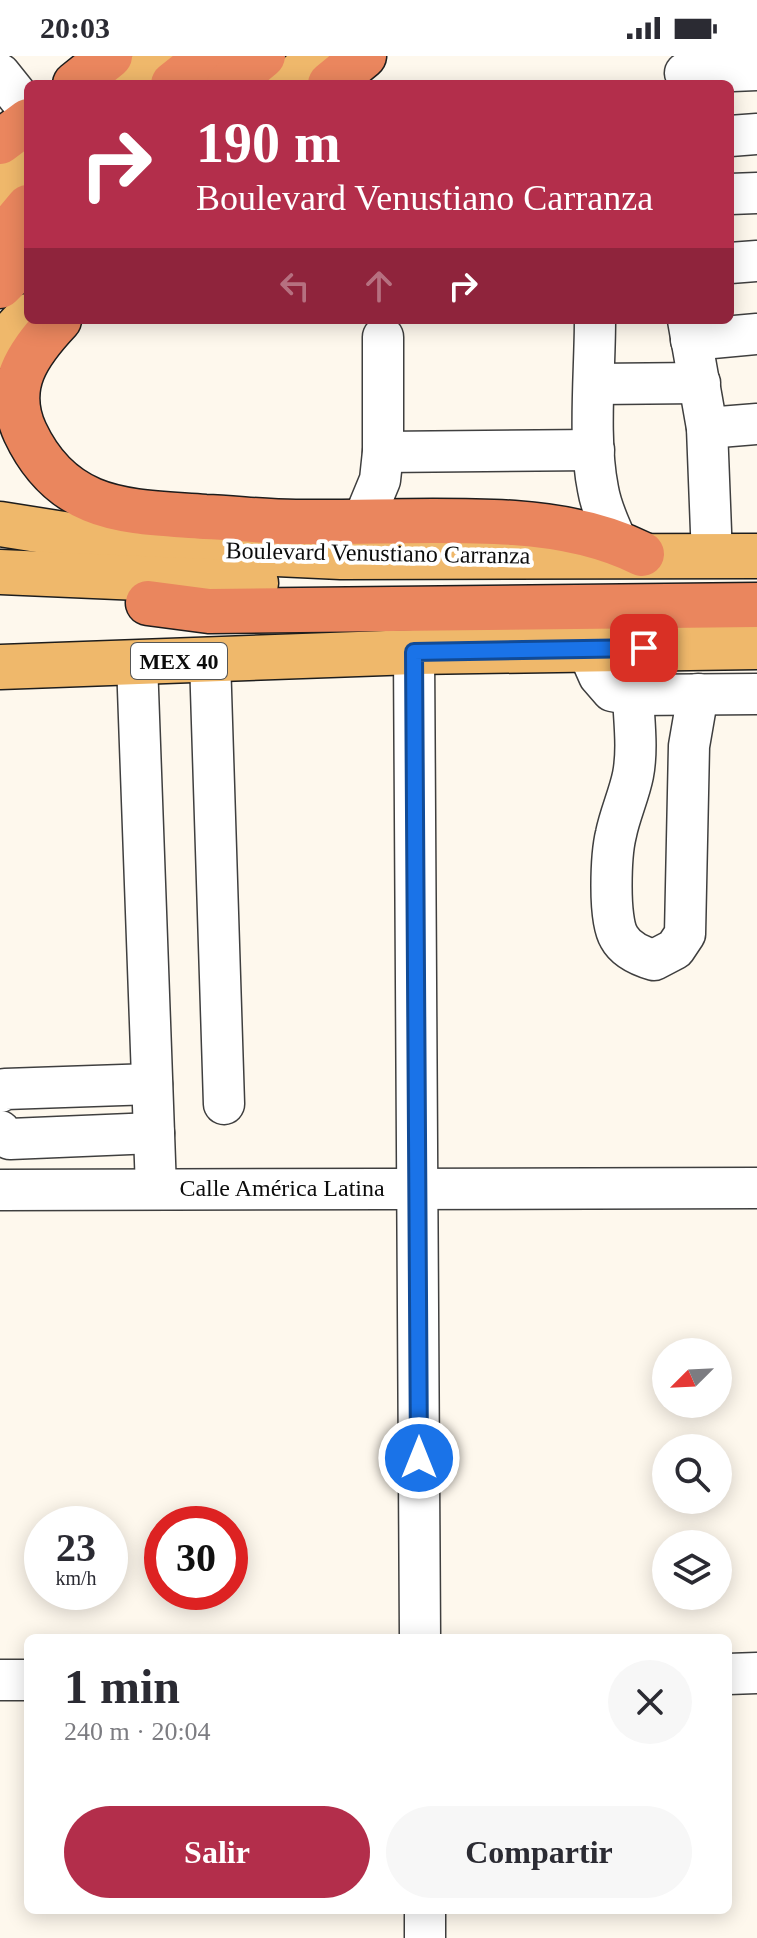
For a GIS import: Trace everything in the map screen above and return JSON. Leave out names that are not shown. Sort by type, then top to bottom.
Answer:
[{"type":"highway","points":[[178,80],[208,56]]},
{"type":"highway","points":[[234,80],[263,56]]},
{"type":"highway","points":[[335,80],[364,56]]},
{"type":"highway","points":[[0,142],[24,124]]},
{"type":"highway","points":[[0,286],[20,234]]},
{"type":"highway","points":[[56,324],[22,368],[17,403],[21,423],[35,453],[52,473],[92,500],[180,515],[295,522],[514,523],[580,531],[629,548]]},
{"type":"highway","points":[[148,603],[209,611],[757,605]]},
{"type":"main road","points":[[138,80],[167,56]]},
{"type":"main road","points":[[293,80],[321,56]]},
{"type":"main road","points":[[0,192],[24,172]]},
{"type":"main road","points":[[0,346],[24,320]]},
{"type":"main road","name":"Boulevard Venustiano Carranza","points":[[0,524],[152,548],[341,557],[629,548],[700,557],[757,556]]},
{"type":"main road","points":[[0,572],[361,586],[556,582],[608,577],[700,557]]},
{"type":"main road","name":"MEX 40","points":[[0,667],[414,652],[757,647]]},
{"type":"street","points":[[685,71],[757,70]]},
{"type":"street","points":[[0,74],[24,104]]},
{"type":"street","points":[[734,136],[757,134]]},
{"type":"street","points":[[734,194],[757,193]]},
{"type":"street","points":[[734,263],[757,261]]},
{"type":"street","points":[[595,324],[594,450],[597,488],[606,520],[629,548]]},
{"type":"street","points":[[700,557],[707,428],[690,330],[757,334]]},
{"type":"street","points":[[363,521],[380,480],[383,452],[383,337]]},
{"type":"street","points":[[595,384],[700,383]]},
{"type":"street","points":[[707,428],[757,424]]},
{"type":"street","points":[[383,452],[594,450]]},
{"type":"street","points":[[587,649],[605,686],[612,691],[633,695],[757,694]]},
{"type":"street","points":[[414,652],[420,1634]]},
{"type":"street","points":[[210,659],[224,1104]]},
{"type":"street","points":[[137,662],[156,1189]]},
{"type":"street","points":[[633,695],[633,774],[616,834],[611,866],[614,924],[617,936],[626,947],[654,960],[675,949],[685,934],[689,746],[698,694]]},
{"type":"street","points":[[0,1092],[5,1089],[152,1084]]},
{"type":"street","points":[[0,1131],[2,1136],[10,1139],[154,1133]]},
{"type":"street","name":"Calle América Latina","points":[[0,1190],[757,1188]]},
{"type":"street","points":[[732,1674],[757,1673]]},
{"type":"street","points":[[0,1680],[24,1680]]},
{"type":"street","points":[[425,1914],[425,1938]]},
{"type":"route","points":[[419,1458],[414,652],[644,648]]}]
